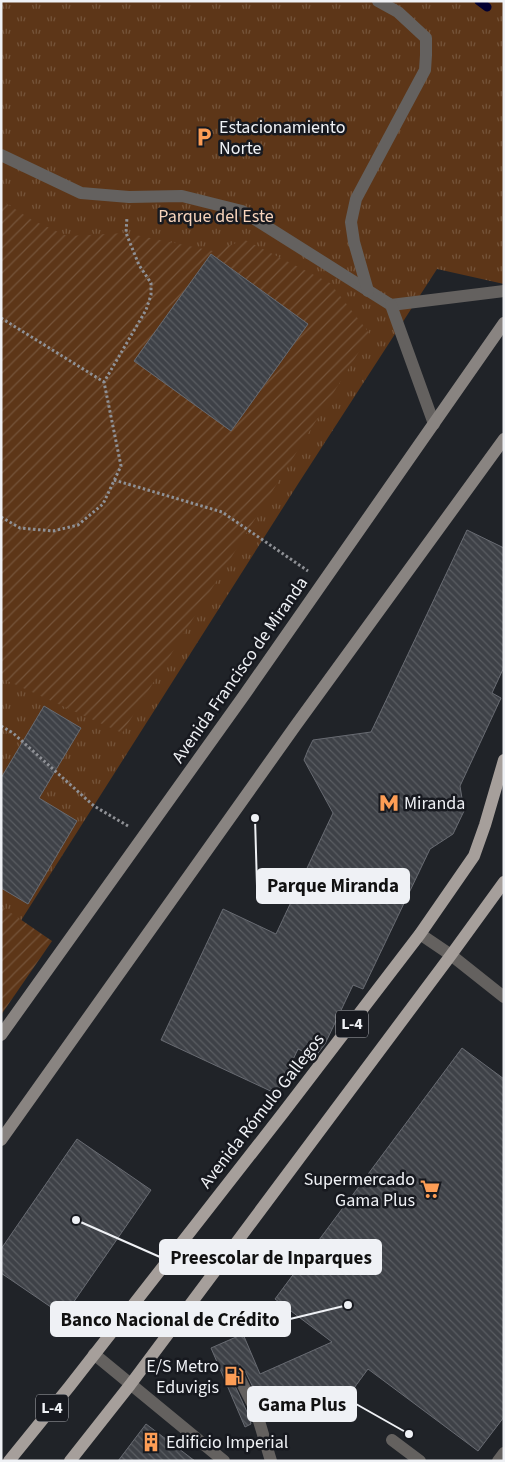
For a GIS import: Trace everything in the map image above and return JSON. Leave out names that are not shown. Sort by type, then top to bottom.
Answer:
[{"type":"main road","name":"Avenida Francisco de Miranda","points":[[1,1035],[324,582],[504,323]]},
{"type":"main road","points":[[1,1140],[301,718],[504,439]]},
{"type":"main road","name":"Avenida Rómulo Gallegos","points":[[9,1461],[289,1106],[420,934],[474,856],[504,760]]},
{"type":"main road","name":"L-4","points":[[70,1461],[130,1385],[451,956],[504,882]]},
{"type":"street","points":[[368,291],[354,242],[351,222],[356,199],[425,70],[426,55],[426,38],[398,12],[378,1]]},
{"type":"street","points":[[1,155],[81,193],[129,197],[182,196],[242,211],[391,305],[504,291]]},
{"type":"street","points":[[391,305],[434,424]]},
{"type":"street","points":[[420,934],[504,997]]},
{"type":"street","points":[[94,1354],[224,1461]]},
{"type":"street","points":[[238,1375],[256,1411],[271,1461]]},
{"type":"street","points":[[392,1440],[420,1461]]},
{"type":"street","points":[[498,1461],[504,1453]]},
{"type":"path","points":[[1,517],[20,528],[53,531],[78,525],[103,504],[121,466],[104,382],[146,310],[151,295],[150,283],[139,265],[126,233],[129,197]]},
{"type":"path","points":[[1,318],[104,382]]},
{"type":"path","points":[[114,480],[222,512],[324,582]]},
{"type":"path","points":[[1,726],[13,733],[94,806],[144,836]]},
{"type":"green space","name":"Parque del Este","points":[[1,1],[504,1],[504,284],[437,269],[1,952]]},
{"type":"green space","points":[[1,200],[32,220],[67,236],[126,233],[213,251],[245,240],[330,283],[370,334],[122,733],[1,678]]},
{"type":"green space","points":[[1,906],[52,941],[1,1015]]},
{"type":"building","points":[[211,254],[308,324],[231,431],[134,361]]},
{"type":"building","points":[[467,530],[504,548],[504,667],[492,693],[501,698],[460,786],[464,811],[453,834],[430,849],[363,989],[353,985],[325,1044],[315,1057],[298,1049],[277,1094],[161,1040],[223,909],[276,934],[333,813],[304,760],[308,750],[313,740],[371,732]]},
{"type":"building","points":[[44,706],[81,728],[39,798],[77,821],[28,904],[1,888],[1,778]]},
{"type":"building","name":"Supermercado Gama Plus","points":[[462,1048],[504,1079],[504,1417],[478,1451],[368,1369],[346,1399],[336,1392],[287,1414],[285,1409],[266,1417],[245,1371],[238,1367],[232,1370],[230,1375],[251,1424],[245,1427],[211,1348],[243,1334],[260,1374],[332,1342],[275,1299]]},
{"type":"building","points":[[77,1139],[151,1190],[64,1316],[1,1273],[1,1249]]},
{"type":"building","name":"Edificio Imperial","points":[[146,1424],[195,1461],[118,1461]]},
{"type":"waterway","points":[[479,1],[487,7]]},
{"type":"place","name":"Estacionamiento Norte","points":[[204,137]]},
{"type":"place","name":"Miranda","points":[[389,803]]},
{"type":"place","name":"Parque Miranda","points":[[255,818]]},
{"type":"place","name":"Supermercado Gama Plus","points":[[430,1189]]},
{"type":"place","name":"Preescolar de Inparques","points":[[76,1220]]},
{"type":"place","name":"Banco Nacional de Crédito","points":[[348,1305]]},
{"type":"place","name":"E/S Metro Eduvigis","points":[[234,1376]]},
{"type":"place","name":"Gama Plus","points":[[409,1434]]},
{"type":"place","name":"Edificio Imperial","points":[[151,1442]]}]
